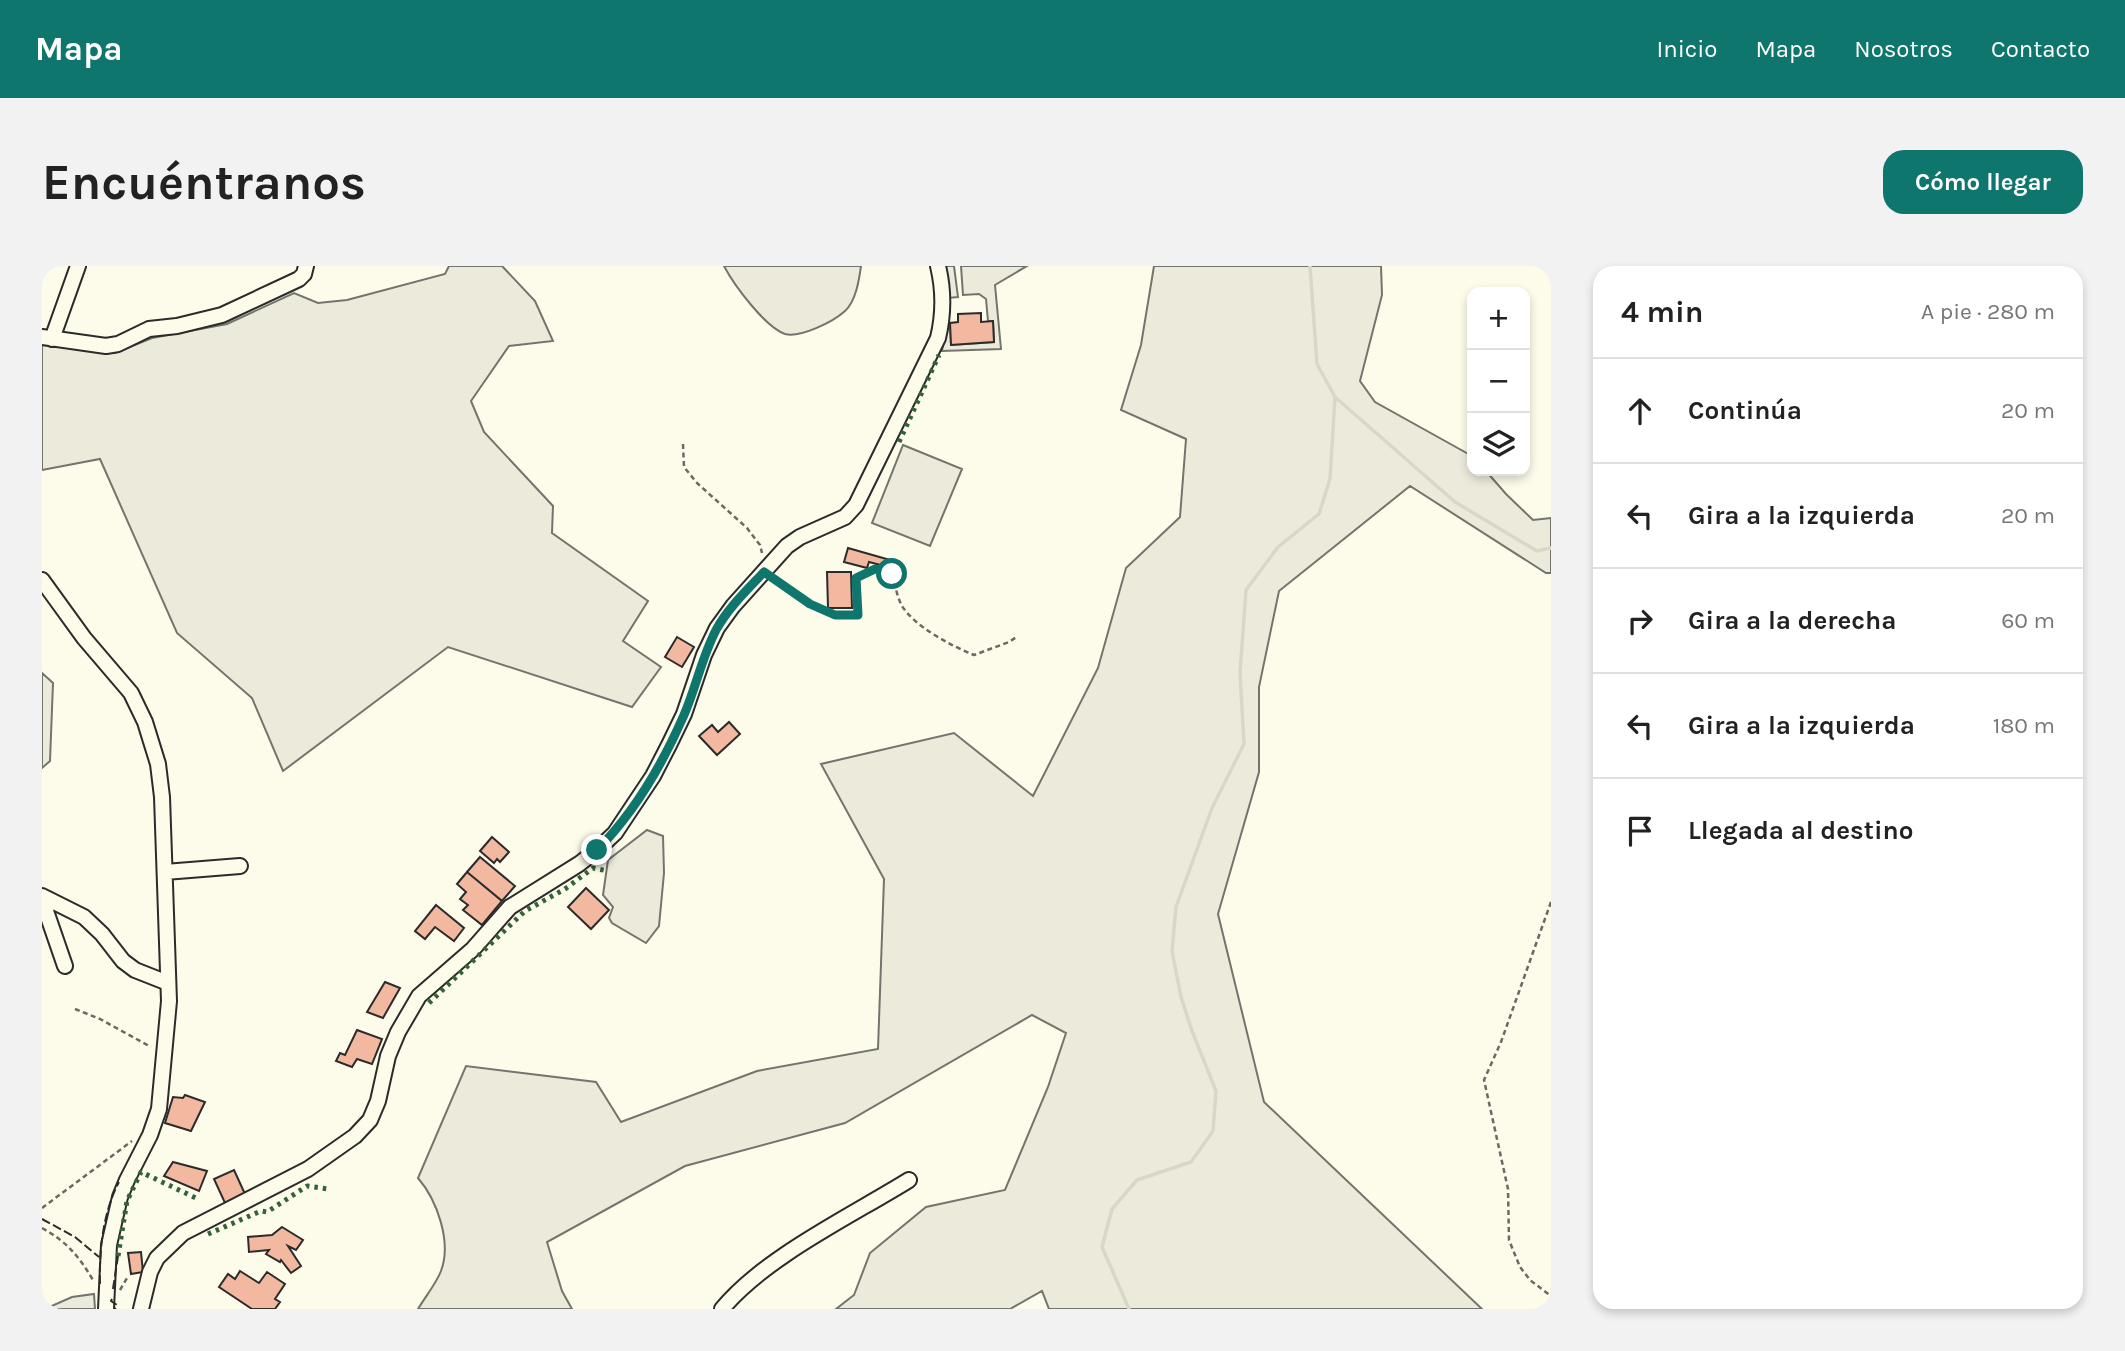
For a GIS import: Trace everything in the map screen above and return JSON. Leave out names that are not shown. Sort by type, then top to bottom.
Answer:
[{"type":"street","points":[[78,266],[47,338],[106,346],[118,344],[149,329],[177,326],[222,315],[299,279],[306,266]]},
{"type":"street","points":[[141,1309],[150,1272],[157,1258],[183,1233],[308,1169],[355,1136],[370,1120],[378,1101],[388,1056],[398,1032],[419,996],[472,949],[510,906],[579,864],[615,833],[653,776],[684,714],[704,655],[717,628],[733,606],[787,546],[800,537],[845,517],[856,505],[938,338],[943,318],[943,296],[937,266]]},
{"type":"street","points":[[42,580],[84,638],[131,693],[145,722],[158,764],[162,797],[169,1001],[159,1109],[120,1197],[109,1245],[106,1309]]},
{"type":"street","points":[[165,872],[240,866]]},
{"type":"street","points":[[45,898],[84,917],[102,934],[123,961],[135,970],[168,983]]},
{"type":"street","points":[[45,898],[46,911],[65,966]]},
{"type":"street","points":[[722,1309],[730,1299],[779,1258],[909,1180]]},
{"type":"path","points":[[683,444],[684,467],[697,483],[747,528],[760,545],[764,572],[810,604],[835,615],[858,615],[856,578],[875,569],[892,574],[903,607],[947,644],[974,655],[1018,636]]},
{"type":"path","points":[[1551,902],[1502,1042],[1484,1080],[1508,1189],[1509,1240],[1520,1267],[1530,1280],[1551,1296]]},
{"type":"path","points":[[75,1009],[148,1044],[163,1059]]},
{"type":"path","points":[[42,1208],[154,1125]]},
{"type":"path","points":[[42,1228],[63,1240],[77,1254],[96,1287]]},
{"type":"shaded area","points":[[449,266],[502,266],[535,301],[553,341],[509,346],[471,401],[484,432],[553,506],[552,533],[648,601],[623,641],[661,667],[632,707],[448,647],[283,771],[252,698],[177,633],[100,459],[42,470],[42,345],[115,353],[152,338],[227,324],[294,293],[318,303],[347,300],[445,274]]},
{"type":"shaded area","points":[[724,266],[861,266],[854,296],[845,311],[816,328],[791,335],[768,323],[742,294]]},
{"type":"shaded area","points":[[942,266],[954,266],[958,297],[947,298]]},
{"type":"shaded area","points":[[961,266],[1027,266],[995,285],[1001,349],[942,351],[946,323],[950,323],[951,345],[994,342],[993,321],[988,321],[986,299],[979,294],[963,295]]},
{"type":"shaded area","points":[[1154,266],[1381,266],[1382,295],[1360,381],[1375,402],[1467,453],[1467,476],[1490,476],[1533,520],[1551,518],[1551,573],[1546,573],[1410,486],[1279,591],[1259,687],[1259,772],[1218,914],[1264,1102],[1482,1309],[1049,1309],[1042,1291],[1010,1309],[836,1309],[854,1295],[870,1253],[926,1207],[1005,1190],[1048,1087],[1066,1033],[1032,1015],[845,1123],[685,1166],[547,1242],[562,1291],[572,1309],[418,1309],[441,1271],[445,1247],[437,1209],[418,1178],[466,1066],[596,1082],[621,1122],[757,1071],[878,1049],[884,879],[821,764],[954,733],[1033,796],[1098,668],[1126,568],[1180,517],[1186,439],[1121,410],[1141,345]]},
{"type":"shaded area","points":[[903,445],[962,469],[930,546],[872,523]]},
{"type":"shaded area","points":[[42,673],[53,683],[50,761],[42,768]]},
{"type":"shaded area","points":[[647,830],[663,836],[664,873],[659,926],[646,943],[612,923],[609,918],[613,907],[603,895],[608,860]]},
{"type":"shaded area","points":[[94,1294],[95,1309],[45,1309],[72,1297]]},
{"type":"building","points":[[981,313],[981,322],[993,321],[994,342],[951,345],[950,323],[958,322],[958,314]]},
{"type":"building","points":[[848,548],[890,560],[888,567],[869,562],[867,568],[844,562]]},
{"type":"building","points":[[827,572],[851,572],[852,608],[828,608]]},
{"type":"building","points":[[677,637],[694,647],[682,667],[665,657]]},
{"type":"building","points":[[729,722],[740,734],[717,755],[699,736],[712,725],[718,732]]},
{"type":"building","points":[[492,837],[509,852],[500,862],[497,859],[494,863],[480,851]]},
{"type":"building","points":[[480,857],[515,886],[502,901],[467,872]]},
{"type":"building","points":[[467,872],[502,901],[482,925],[463,910],[468,905],[460,899],[466,892],[457,884]]},
{"type":"building","points":[[586,888],[609,910],[591,929],[568,907]]},
{"type":"building","points":[[436,905],[464,928],[454,941],[435,927],[425,939],[415,931]]},
{"type":"building","points":[[385,982],[400,988],[383,1018],[367,1012]]},
{"type":"building","points":[[357,1030],[382,1039],[372,1064],[357,1059],[352,1067],[336,1061],[340,1053],[345,1055]]},
{"type":"building","points":[[185,1095],[205,1102],[191,1131],[165,1123],[173,1097],[183,1098]]},
{"type":"building","points":[[173,1162],[207,1171],[199,1191],[164,1176]]},
{"type":"building","points":[[234,1170],[245,1194],[225,1203],[214,1179]]},
{"type":"building","points":[[282,1227],[303,1240],[296,1250],[288,1246],[301,1266],[291,1273],[281,1260],[280,1262],[266,1254],[269,1250],[249,1252],[248,1237],[272,1235]]},
{"type":"building","points":[[141,1252],[143,1272],[131,1274],[128,1253]]},
{"type":"building","points":[[240,1271],[259,1283],[267,1272],[285,1284],[275,1299],[280,1302],[275,1309],[252,1309],[219,1287],[228,1274],[235,1279]]},
{"type":"waterway","points":[[1310,266],[1317,364],[1335,397],[1455,502],[1537,551],[1551,548]]},
{"type":"waterway","points":[[1129,1309],[1102,1247],[1112,1209],[1137,1180],[1191,1162],[1213,1131],[1216,1091],[1181,997],[1172,951],[1176,907],[1212,808],[1244,744],[1240,673],[1246,590],[1278,547],[1319,514],[1330,479],[1335,397]]},
{"type":"hedge","points":[[899,442],[939,355]]},
{"type":"hedge","points":[[429,1003],[525,911],[565,889],[593,868],[608,871]]},
{"type":"hedge","points":[[118,1256],[127,1201],[141,1172],[198,1199]]},
{"type":"hedge","points":[[208,1234],[261,1211],[267,1212],[307,1186],[328,1189]]},
{"type":"fence","points":[[100,1284],[103,1232],[109,1206],[119,1182]]},
{"type":"fence","points":[[42,1219],[75,1237],[99,1257]]},
{"type":"fence","points":[[113,1289],[118,1256]]},
{"type":"fence","points":[[112,1299],[117,1305],[115,1309]]},
{"type":"route","points":[[597,850],[615,833],[653,776],[684,714],[704,655],[717,628],[764,572],[810,604],[835,615],[858,615],[856,578],[875,569],[892,574]]}]
